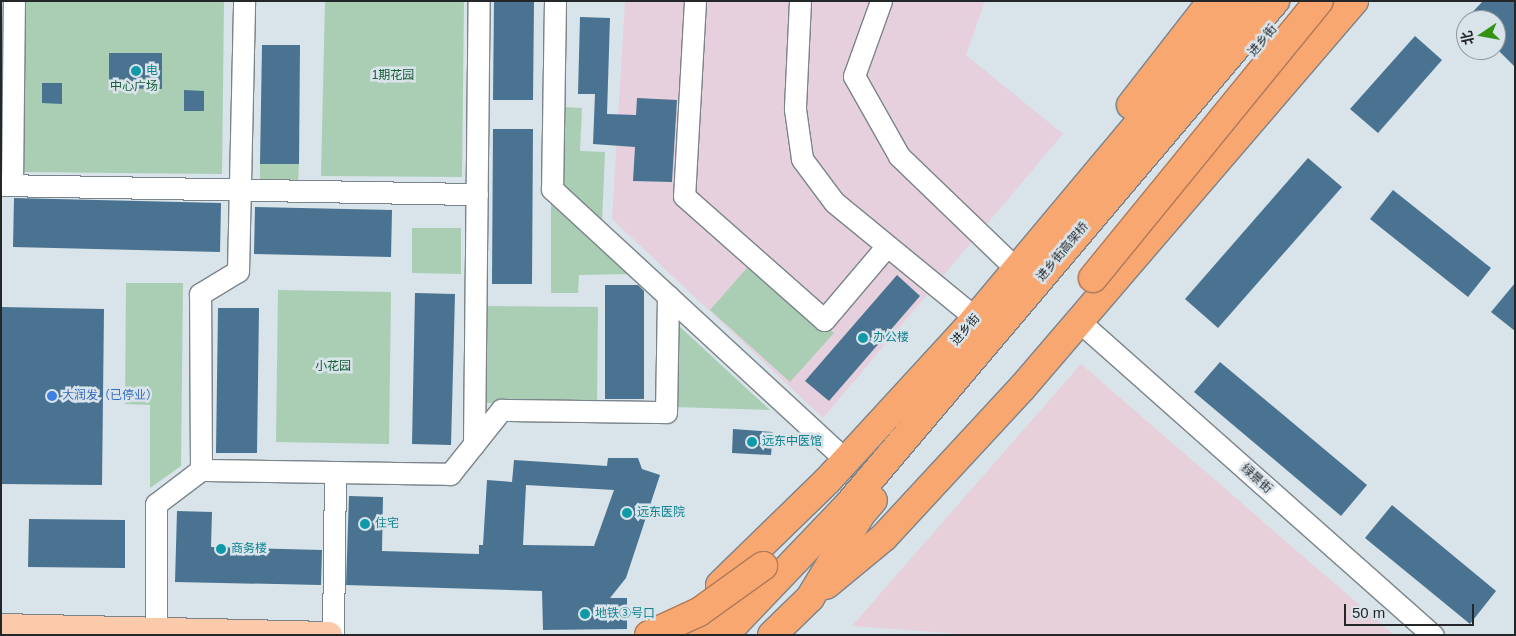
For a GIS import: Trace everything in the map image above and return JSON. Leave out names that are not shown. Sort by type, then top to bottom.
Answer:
[{"type":"highway","points":[[770,540],[814,474],[1009,262],[1212,1]]},
{"type":"highway","name":"进乡街","points":[[665,635],[770,540],[965,331],[1241,1]]},
{"type":"highway","name":"进乡街高架桥","points":[[844,498],[1254,1]]},
{"type":"highway","name":"进乡街高架桥","points":[[844,498],[1275,1]]},
{"type":"highway","name":"进乡街","points":[[772,635],[810,598],[861,514],[1296,1]]},
{"type":"highway","points":[[1303,1],[1332,28]]},
{"type":"highway","points":[[905,512],[991,398],[1093,278],[1319,1]]},
{"type":"highway","points":[[810,598],[884,537],[1080,322],[1354,1]]},
{"type":"highway","points":[[649,635],[700,612],[764,566],[844,498]]},
{"type":"highway","points":[[724,635],[844,498]]},
{"type":"highway","points":[[696,635],[764,566]]},
{"type":"main road","points":[[1,627],[156,628],[331,635]]},
{"type":"street","points":[[14,1],[7,185],[477,194]]},
{"type":"street","points":[[201,470],[200,294],[238,271],[244,1]]},
{"type":"street","points":[[474,444],[479,1]]},
{"type":"street","points":[[555,1],[552,189],[836,451]]},
{"type":"street","points":[[695,1],[684,196],[824,320],[886,247]]},
{"type":"street","points":[[800,1],[795,109],[802,159],[834,202],[886,247],[966,310]]},
{"type":"street","points":[[881,1],[854,76],[899,156],[1009,262]]},
{"type":"street","points":[[156,628],[156,504],[201,470],[450,474],[501,410],[666,412],[668,296]]},
{"type":"street","name":"绿景街","points":[[1080,322],[1433,635]]},
{"type":"street","points":[[331,635],[334,472]]},
{"type":"shaded area","points":[[625,1],[985,1],[966,55],[1063,134],[823,418],[612,219]]},
{"type":"shaded area","points":[[1081,364],[1394,635],[974,635],[852,626]]},
{"type":"green space","name":"中心广场","points":[[21,1],[224,1],[222,174],[19,172]]},
{"type":"green space","name":"1期花园","points":[[325,1],[464,1],[462,177],[321,176]]},
{"type":"green space","points":[[563,107],[582,108],[580,151],[605,152],[602,222],[560,183]]},
{"type":"green space","points":[[260,164],[299,164],[298,185],[260,184]]},
{"type":"green space","points":[[551,203],[630,274],[579,275],[578,293],[551,293]]},
{"type":"green space","points":[[412,228],[461,228],[461,274],[412,273]]},
{"type":"green space","points":[[753,261],[834,333],[790,382],[710,310]]},
{"type":"green space","points":[[126,283],[183,283],[181,466],[150,488],[150,405],[125,404]]},
{"type":"green space","name":"小花园","points":[[278,290],[391,292],[389,444],[276,442]]},
{"type":"green space","points":[[483,306],[598,307],[597,403],[483,403]]},
{"type":"green space","points":[[678,325],[770,410],[675,407]]},
{"type":"building","points":[[494,1],[534,1],[533,100],[493,100]]},
{"type":"building","points":[[1483,1],[1515,1],[1515,67],[1506,58],[1506,10],[1474,10]]},
{"type":"building","points":[[580,17],[610,18],[607,114],[636,115],[637,98],[677,100],[672,182],[633,181],[635,147],[593,144],[595,94],[578,94]]},
{"type":"building","points":[[1415,36],[1442,60],[1378,133],[1350,109]]},
{"type":"building","points":[[262,45],[300,45],[299,164],[260,164]]},
{"type":"building","name":"电","points":[[109,53],[162,53],[162,89],[109,88]]},
{"type":"building","points":[[42,83],[62,83],[62,104],[42,103]]},
{"type":"building","points":[[184,90],[204,91],[204,111],[184,111]]},
{"type":"building","points":[[493,129],[533,129],[532,284],[492,284]]},
{"type":"building","points":[[1308,158],[1342,187],[1218,328],[1185,299]]},
{"type":"building","points":[[1393,190],[1491,268],[1468,297],[1370,219]]},
{"type":"building","points":[[14,198],[221,203],[220,252],[13,247]]},
{"type":"building","points":[[255,207],[392,210],[391,257],[254,254]]},
{"type":"building","name":"办公楼","points":[[897,275],[920,296],[829,401],[805,381]]},
{"type":"building","points":[[1515,283],[1515,331],[1491,312]]},
{"type":"building","points":[[605,285],[638,285],[644,291],[644,399],[605,399]]},
{"type":"building","points":[[415,293],[455,294],[451,445],[412,444]]},
{"type":"building","name":"大润发（已停业）","points":[[1,307],[104,309],[102,485],[1,484]]},
{"type":"building","points":[[218,308],[259,308],[257,453],[216,453]]},
{"type":"building","points":[[1220,362],[1367,485],[1341,516],[1194,392]]},
{"type":"building","name":"远东中医馆","points":[[733,429],[773,432],[771,455],[732,453]]},
{"type":"building","points":[[608,458],[638,458],[642,469],[660,475],[626,578],[610,598],[627,598],[627,629],[543,630],[542,591],[346,585],[349,496],[383,497],[382,551],[479,554],[479,545],[483,545],[487,480],[512,482],[514,460],[607,466]],"holes":[[[526,485],[614,490],[594,546],[523,545]]]},
{"type":"building","points":[[1392,505],[1496,591],[1470,624],[1365,538]]},
{"type":"building","name":"商务楼","points":[[177,511],[212,512],[211,547],[322,550],[321,585],[175,582]]},
{"type":"building","points":[[29,519],[125,520],[125,568],[28,567]]},
{"type":"place","name":"电","points":[[136,71]]},
{"type":"place","name":"办公楼","points":[[863,338]]},
{"type":"place","name":"大润发（已停业）","points":[[52,396]]},
{"type":"place","name":"远东中医馆","points":[[752,442]]},
{"type":"place","name":"远东医院","points":[[627,513]]},
{"type":"place","name":"住宅","points":[[365,524]]},
{"type":"place","name":"商务楼","points":[[221,549]]},
{"type":"place","name":"地铁③号口","points":[[585,614]]}]
